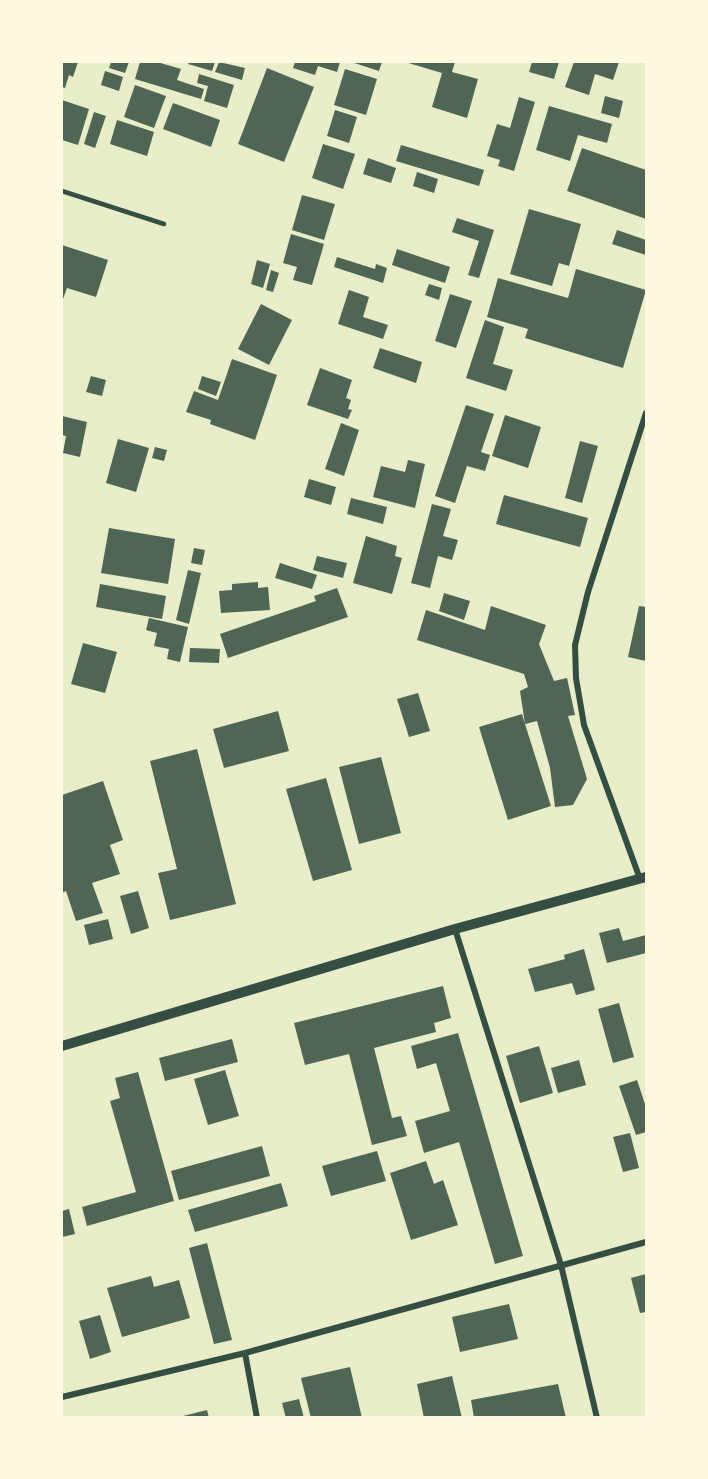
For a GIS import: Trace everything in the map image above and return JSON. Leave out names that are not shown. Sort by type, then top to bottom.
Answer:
[{"type":"street","points":[[62,1046],[455,929],[643,878],[584,725],[576,678],[576,645],[588,592],[646,413]]},
{"type":"street","points":[[455,929],[561,1265],[597,1418]]},
{"type":"street","points":[[62,1397],[245,1353],[646,1242]]},
{"type":"street","points":[[245,1353],[257,1418]]},
{"type":"lane","points":[[62,191],[164,224]]},
{"type":"building","points":[[62,62],[78,62],[73,77],[69,75],[65,88],[62,87]]},
{"type":"building","points":[[111,62],[129,62],[125,73],[109,68]]},
{"type":"building","points":[[140,62],[157,62],[181,69],[177,80],[204,89],[201,99],[135,79]]},
{"type":"building","points":[[189,62],[215,62],[212,71],[188,64]]},
{"type":"building","points":[[219,62],[245,68],[242,80],[215,72]]},
{"type":"building","points":[[295,62],[340,62],[337,72],[318,66],[315,75],[293,68]]},
{"type":"building","points":[[351,62],[382,62],[379,71]]},
{"type":"building","points":[[405,62],[455,62],[452,72],[478,79],[467,118],[432,107],[442,73]]},
{"type":"building","points":[[532,62],[559,62],[554,79],[529,72]]},
{"type":"building","points":[[574,62],[619,62],[613,80],[595,74],[589,95],[565,87]]},
{"type":"building","points":[[267,68],[314,87],[284,162],[238,144]]},
{"type":"building","points":[[345,69],[377,79],[366,115],[334,105]]},
{"type":"building","points":[[105,71],[123,77],[119,91],[101,85]]},
{"type":"building","points":[[199,74],[234,85],[227,108],[204,101],[208,86],[197,83]]},
{"type":"building","points":[[135,85],[166,96],[154,128],[124,117]]},
{"type":"building","points":[[605,96],[623,101],[619,118],[601,113]]},
{"type":"building","points":[[519,97],[535,102],[514,171],[498,166],[500,160],[487,156],[497,124],[510,128]]},
{"type":"building","points":[[62,100],[89,109],[78,145],[62,140]]},
{"type":"building","points":[[173,103],[220,120],[211,147],[163,129]]},
{"type":"building","points":[[549,106],[612,124],[607,143],[578,135],[570,161],[536,150]]},
{"type":"building","points":[[335,110],[357,117],[349,143],[327,136]]},
{"type":"building","points":[[94,112],[106,116],[95,148],[84,144]]},
{"type":"building","points":[[117,120],[154,132],[147,156],[110,144]]},
{"type":"building","points":[[323,144],[355,154],[343,189],[312,178]]},
{"type":"building","points":[[401,145],[484,170],[479,186],[396,161]]},
{"type":"building","points":[[582,148],[646,170],[646,219],[567,191]]},
{"type":"building","points":[[368,158],[396,168],[391,183],[363,174]]},
{"type":"building","points":[[417,172],[438,179],[434,193],[413,186]]},
{"type":"building","points":[[302,195],[335,204],[324,240],[292,230]]},
{"type":"building","points":[[529,209],[581,224],[569,266],[559,263],[552,286],[510,274]]},
{"type":"building","points":[[457,218],[494,230],[479,278],[468,275],[479,241],[452,232]]},
{"type":"building","points":[[617,230],[646,240],[646,255],[612,244]]},
{"type":"building","points":[[291,234],[324,244],[312,285],[293,280],[297,267],[283,263]]},
{"type":"building","points":[[62,245],[108,260],[96,297],[67,288],[62,302]]},
{"type":"building","points":[[397,249],[450,267],[445,283],[392,265]]},
{"type":"building","points":[[337,257],[375,269],[376,264],[387,268],[383,283],[334,267]]},
{"type":"building","points":[[257,260],[270,264],[263,288],[251,284]]},
{"type":"building","points":[[576,269],[646,290],[623,368],[525,338],[528,329],[487,317],[498,278],[568,298]]},
{"type":"building","points":[[271,270],[279,273],[273,292],[266,290]]},
{"type":"building","points":[[429,284],[442,288],[439,300],[425,295]]},
{"type":"building","points":[[349,290],[369,297],[363,317],[388,325],[383,339],[338,324]]},
{"type":"building","points":[[450,294],[472,301],[456,348],[435,341]]},
{"type":"building","points":[[261,304],[292,320],[269,365],[238,349]]},
{"type":"building","points":[[485,320],[504,327],[493,364],[513,370],[506,391],[466,378]]},
{"type":"building","points":[[380,348],[422,362],[416,383],[373,368]]},
{"type":"building","points":[[232,359],[277,375],[255,440],[210,424],[211,420],[186,412],[194,391],[218,400]]},
{"type":"building","points":[[320,368],[352,380],[346,398],[351,400],[348,409],[352,410],[348,419],[307,405]]},
{"type":"building","points":[[91,376],[106,380],[102,396],[86,392]]},
{"type":"building","points":[[202,376],[221,382],[216,396],[198,389]]},
{"type":"building","points":[[466,405],[494,414],[481,452],[490,455],[485,471],[467,466],[455,503],[435,496]]},
{"type":"building","points":[[505,415],[541,427],[528,468],[492,456]]},
{"type":"building","points":[[62,416],[87,422],[80,457],[63,453],[66,436],[62,435]]},
{"type":"building","points":[[341,423],[359,430],[344,476],[325,469]]},
{"type":"building","points":[[118,439],[149,448],[136,492],[106,483]]},
{"type":"building","points":[[580,441],[598,446],[582,503],[565,498]]},
{"type":"building","points":[[155,447],[167,450],[164,461],[152,458]]},
{"type":"building","points":[[408,460],[425,464],[415,508],[373,497],[381,466],[405,472]]},
{"type":"building","points":[[309,479],[336,487],[331,505],[304,497]]},
{"type":"building","points":[[504,495],[588,518],[580,547],[496,524]]},
{"type":"building","points":[[351,498],[387,507],[383,524],[347,514]]},
{"type":"building","points":[[432,504],[451,509],[443,536],[458,540],[452,560],[438,556],[430,588],[411,583]]},
{"type":"building","points":[[109,528],[175,539],[168,584],[101,573]]},
{"type":"building","points":[[366,536],[397,546],[395,556],[402,558],[392,594],[353,583]]},
{"type":"building","points":[[194,548],[205,550],[202,565],[191,563]]},
{"type":"building","points":[[317,556],[347,563],[343,578],[313,570]]},
{"type":"building","points":[[280,563],[317,575],[312,589],[275,578]]},
{"type":"building","points":[[188,570],[201,573],[189,624],[176,620]]},
{"type":"building","points":[[258,582],[258,588],[268,587],[270,610],[221,613],[219,591],[232,590],[232,584]]},
{"type":"building","points":[[100,584],[166,596],[162,619],[96,607]]},
{"type":"building","points":[[337,588],[348,617],[228,658],[220,634],[316,601],[314,596]]},
{"type":"building","points":[[444,593],[470,601],[464,620],[439,611]]},
{"type":"building","points":[[491,606],[546,625],[539,644],[554,681],[567,678],[575,715],[568,716],[587,779],[573,805],[555,807],[550,768],[537,721],[525,724],[520,691],[528,687],[524,674],[417,640],[426,610],[485,630]]},
{"type":"building","points":[[639,606],[646,607],[646,661],[628,657]]},
{"type":"building","points":[[149,618],[188,627],[180,662],[167,659],[169,649],[154,646],[157,633],[146,630]]},
{"type":"building","points":[[83,643],[117,652],[105,693],[71,684]]},
{"type":"building","points":[[190,648],[220,649],[219,663],[189,662]]},
{"type":"building","points":[[418,693],[430,731],[409,737],[397,699]]},
{"type":"building","points":[[278,711],[289,751],[224,768],[213,729]]},
{"type":"building","points":[[522,714],[551,806],[508,820],[479,727]]},
{"type":"building","points":[[197,749],[236,904],[170,920],[158,873],[177,869],[150,761]]},
{"type":"building","points":[[381,757],[401,833],[359,844],[339,767]]},
{"type":"building","points":[[326,778],[352,870],[313,881],[286,789]]},
{"type":"building","points":[[103,781],[123,840],[110,845],[120,874],[92,883],[103,913],[76,921],[66,891],[62,893],[62,795]]},
{"type":"building","points":[[138,891],[149,928],[131,934],[120,896]]},
{"type":"building","points":[[108,919],[113,939],[89,945],[84,925]]},
{"type":"building","points":[[619,928],[623,941],[646,935],[646,953],[607,963],[599,933]]},
{"type":"building","points":[[584,949],[595,990],[576,995],[572,983],[535,992],[528,969],[565,959],[564,955]]},
{"type":"building","points":[[443,986],[451,1018],[434,1023],[436,1032],[374,1048],[392,1118],[401,1116],[407,1136],[372,1145],[349,1054],[305,1065],[294,1023]]},
{"type":"building","points":[[619,1003],[634,1057],[613,1063],[598,1009]]},
{"type":"building","points":[[458,1033],[523,1256],[495,1264],[459,1142],[424,1153],[415,1121],[450,1111],[436,1063],[417,1069],[411,1046]]},
{"type":"building","points":[[232,1039],[238,1062],[165,1081],[159,1058]]},
{"type":"building","points":[[539,1046],[553,1093],[520,1103],[506,1056]]},
{"type":"building","points":[[579,1060],[586,1085],[558,1093],[551,1068]]},
{"type":"building","points":[[225,1070],[239,1116],[208,1125],[194,1079]]},
{"type":"building","points":[[138,1072],[174,1201],[87,1226],[82,1207],[136,1192],[110,1101],[120,1098],[115,1078]]},
{"type":"building","points":[[637,1080],[646,1107],[646,1132],[636,1135],[619,1086]]},
{"type":"building","points":[[630,1133],[639,1168],[623,1172],[613,1137]]},
{"type":"building","points":[[262,1146],[270,1176],[179,1200],[171,1171]]},
{"type":"building","points":[[377,1151],[386,1181],[331,1196],[322,1166]]},
{"type":"building","points":[[426,1161],[434,1184],[443,1180],[458,1225],[411,1240],[390,1173]]},
{"type":"building","points":[[281,1183],[288,1206],[195,1232],[188,1210]]},
{"type":"building","points":[[69,1209],[75,1234],[62,1237],[62,1211]]},
{"type":"building","points":[[207,1243],[232,1340],[214,1344],[189,1248]]},
{"type":"building","points":[[646,1274],[646,1312],[640,1313],[631,1278]]},
{"type":"building","points":[[151,1276],[154,1287],[179,1280],[190,1318],[122,1337],[107,1288]]},
{"type":"building","points":[[509,1304],[518,1339],[460,1352],[452,1317]]},
{"type":"building","points":[[100,1315],[111,1352],[90,1359],[79,1321]]},
{"type":"building","points":[[350,1367],[362,1418],[311,1418],[301,1378]]},
{"type":"building","points":[[452,1376],[462,1418],[424,1418],[417,1384]]},
{"type":"building","points":[[558,1384],[566,1418],[474,1418],[471,1400]]},
{"type":"building","points":[[299,1399],[304,1418],[286,1418],[282,1403]]},
{"type":"building","points":[[207,1410],[209,1418],[179,1417]]}]
